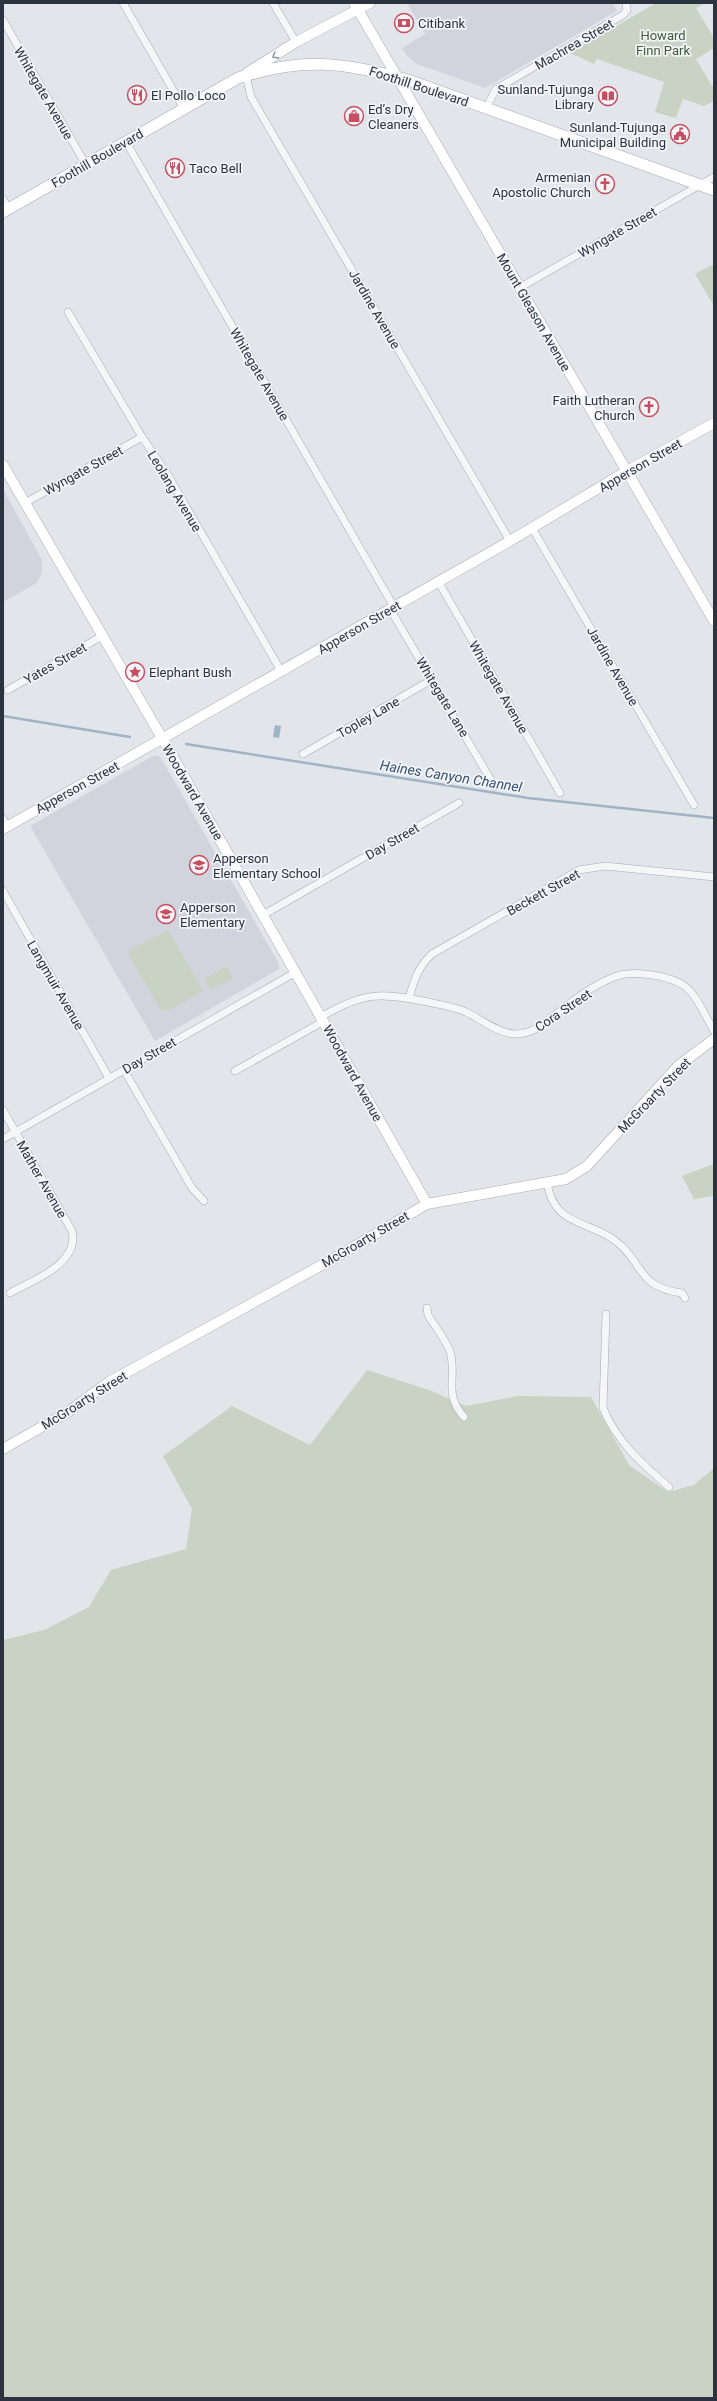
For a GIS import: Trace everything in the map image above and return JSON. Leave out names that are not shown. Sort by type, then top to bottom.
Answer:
[{"type":"main road","name":"Foothill Boulevard","points":[[5,206],[86,165],[184,108],[242,77],[276,68],[311,63],[361,68],[396,77],[714,190]]},
{"type":"street","points":[[123,3],[184,108]]},
{"type":"street","points":[[273,3],[296,42]]},
{"type":"street","points":[[242,77],[296,42],[321,29],[356,7],[370,3]]},
{"type":"street","name":"Machrea Street","points":[[486,108],[496,88],[623,15],[626,6]]},
{"type":"street","name":"Mount Gleason Avenue","points":[[356,7],[714,621]]},
{"type":"street","name":"Whitegate Avenue","points":[[3,20],[86,165]]},
{"type":"street","name":"Jardine Avenue","points":[[242,77],[251,97],[510,541]]},
{"type":"street","name":"Whitegate Avenue","points":[[126,142],[392,608]]},
{"type":"street","name":"Wyngate Street","points":[[519,288],[714,177]]},
{"type":"street","name":"Leolang Avenue","points":[[68,312],[142,437],[169,477],[281,671]]},
{"type":"street","name":"Apperson Street","points":[[4,824],[162,739],[510,541],[627,471],[714,423]]},
{"type":"street","name":"Wyngate Street","points":[[25,503],[142,437]]},
{"type":"street","name":"Woodward Avenue","points":[[3,465],[296,972],[427,1204]]},
{"type":"street","name":"Jardine Avenue","points":[[532,528],[694,804]]},
{"type":"street","name":"Whitegate Avenue","points":[[438,581],[560,793]]},
{"type":"street","name":"Whitegate Lane","points":[[392,608],[495,786]]},
{"type":"street","name":"Yates Street","points":[[8,690],[102,636]]},
{"type":"street","name":"Topley Lane","points":[[303,754],[433,680]]},
{"type":"street","name":"Day Street","points":[[263,915],[459,803]]},
{"type":"street","name":"Beckett Street","points":[[409,998],[414,979],[422,963],[432,954],[579,870],[605,866],[714,876]]},
{"type":"street","name":"Langmuir Avenue","points":[[3,892],[109,1078]]},
{"type":"street","name":"Day Street","points":[[3,1139],[296,972]]},
{"type":"street","name":"Cora Street","points":[[235,1071],[322,1019],[347,1002],[365,996],[382,995],[409,998],[457,1009],[505,1032],[521,1034],[542,1026],[578,998],[616,976],[626,974],[668,977],[678,981],[692,992],[714,1031]]},
{"type":"street","name":"McGroarty Street","points":[[3,1449],[68,1412],[109,1382],[332,1260],[427,1204],[569,1178],[587,1166],[678,1066],[714,1039]]},
{"type":"street","points":[[124,1070],[192,1188],[204,1201]]},
{"type":"street","name":"Mather Avenue","points":[[3,1110],[72,1231],[73,1237],[71,1249],[59,1265],[10,1292]]},
{"type":"street","points":[[547,1183],[549,1196],[560,1212],[578,1224],[613,1240],[653,1285],[668,1292],[682,1294],[686,1298]]},
{"type":"street","points":[[427,1308],[428,1315],[451,1354],[451,1389],[456,1407],[464,1417]]},
{"type":"street","points":[[606,1314],[604,1408],[609,1422],[624,1445],[637,1460],[669,1487]]},
{"type":"shaded area","points":[[407,3],[613,3],[617,11],[485,88],[417,64],[407,56],[402,48],[425,34]]},
{"type":"shaded area","points":[[3,489],[42,560],[42,573],[37,583],[3,602]]},
{"type":"shaded area","name":"Apperson Elementary","points":[[153,756],[159,756],[161,758],[279,964],[279,969],[155,1041],[30,826]]},
{"type":"green space","name":"Howard Finn Park","points":[[656,3],[705,3],[696,8],[714,38],[714,48],[696,59],[714,89],[714,101],[704,106],[683,99],[676,118],[655,112],[664,82],[597,59],[594,64],[570,53]]},
{"type":"green space","points":[[714,264],[714,306],[695,274]]},
{"type":"green space","points":[[168,930],[202,989],[201,992],[170,1010],[161,1010],[129,956],[130,950]]},
{"type":"green space","points":[[226,966],[233,978],[211,990],[204,979]]},
{"type":"green space","points":[[714,1164],[714,1196],[694,1199],[682,1176]]},
{"type":"green space","points":[[367,1370],[429,1390],[466,1406],[518,1396],[591,1397],[629,1465],[668,1492],[694,1485],[714,1468],[714,2398],[3,2398],[3,1640],[44,1630],[89,1607],[111,1570],[186,1549],[192,1509],[163,1456],[232,1406],[310,1445]]},
{"type":"water","points":[[275,725],[281,726],[279,738],[273,737]]},
{"type":"waterway","name":"Haines Canyon Channel","points":[[3,716],[130,737]]},
{"type":"waterway","name":"Haines Canyon Channel","points":[[186,744],[528,798],[714,818]]},
{"type":"place","name":"Citibank","points":[[404,23]]},
{"type":"place","name":"El Pollo Loco","points":[[137,95]]},
{"type":"place","name":"Sunland-Tujunga Library","points":[[608,96]]},
{"type":"place","name":"Ed’s Dry Cleaners","points":[[354,116]]},
{"type":"place","name":"Sunland-Tujunga Municipal Building","points":[[680,134]]},
{"type":"place","name":"Taco Bell","points":[[175,168]]},
{"type":"place","name":"Armenian Apostolic Church","points":[[605,184]]},
{"type":"place","name":"Faith Lutheran Church","points":[[649,407]]},
{"type":"place","name":"Elephant Bush","points":[[135,672]]},
{"type":"place","name":"Apperson Elementary School","points":[[199,865]]},
{"type":"place","name":"Apperson Elementary","points":[[166,914]]}]
